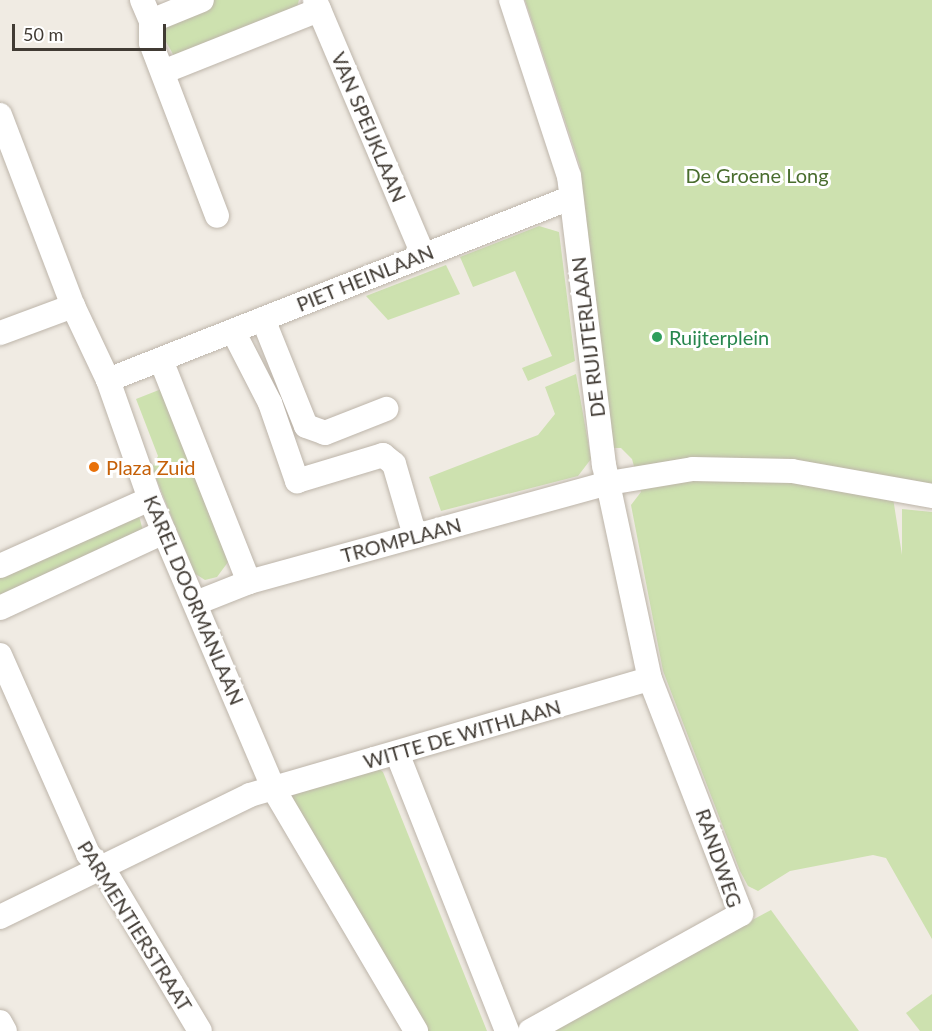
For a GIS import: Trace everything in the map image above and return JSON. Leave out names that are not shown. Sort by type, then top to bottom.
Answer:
[{"type":"street","points":[[202,0],[147,10],[151,43],[217,216]]},
{"type":"street","name":"DE RUIJTERLAAN","points":[[511,0],[569,176],[568,198],[609,483],[650,679]]},
{"type":"street","points":[[163,72],[317,5]]},
{"type":"street","name":"VAN SPEIJKLAAN","points":[[317,5],[423,255]]},
{"type":"street","name":"KAREL DOORMANLAAN","points":[[0,115],[73,306],[108,380],[150,499],[273,788],[416,1031]]},
{"type":"street","name":"PIET HEINLAAN","points":[[108,380],[568,198]]},
{"type":"street","points":[[0,333],[73,306]]},
{"type":"street","points":[[263,320],[306,426],[325,433],[386,409]]},
{"type":"street","points":[[233,332],[270,403],[297,481],[383,455],[394,464],[415,536]]},
{"type":"street","points":[[161,360],[249,582]]},
{"type":"street","name":"TROMPLAAN","points":[[196,603],[249,582],[609,483],[693,469],[792,471],[932,496]]},
{"type":"street","points":[[0,566],[150,499]]},
{"type":"street","points":[[0,608],[164,532]]},
{"type":"street","name":"PARMENTIERSTRAAT","points":[[0,655],[88,854],[104,870],[200,1031]]},
{"type":"street","name":"WITTE DE WITHLAAN","points":[[0,917],[104,870],[273,788],[650,679]]},
{"type":"street","name":"RANDWEG","points":[[530,1031],[741,914],[650,679]]},
{"type":"street","points":[[397,753],[507,1031]]},
{"type":"street","points":[[0,1022],[5,1031]]},
{"type":"green space","points":[[211,0],[299,0],[297,7],[174,56],[161,33],[163,24]]},
{"type":"green space","name":"De Groene Long","points":[[525,0],[932,0],[932,487],[893,498],[902,555],[902,509],[932,512],[932,939],[886,858],[873,855],[790,871],[758,891],[748,886],[740,871],[663,671],[631,505],[641,492],[632,459],[621,448],[613,448],[580,166]]},
{"type":"green space","points":[[539,226],[559,232],[575,361],[528,381],[522,368],[552,356],[515,271],[473,287],[460,257]]},
{"type":"green space","points":[[446,265],[460,294],[388,320],[366,296]]},
{"type":"green space","points":[[576,374],[591,459],[578,476],[441,511],[429,477],[538,435],[555,414],[545,387]]},
{"type":"green space","points":[[164,388],[231,558],[217,577],[205,580],[194,573],[152,468],[158,456],[136,399]]},
{"type":"green space","points":[[139,516],[143,531],[0,602],[0,575]]},
{"type":"green space","points":[[377,767],[383,772],[487,1031],[426,1031],[290,796]]},
{"type":"green space","points":[[771,910],[859,1031],[546,1031],[651,974]]},
{"type":"green space","points":[[932,994],[932,1031],[920,1031],[906,1013]]},
{"type":"place","name":"Ruijterplein","points":[[657,337]]},
{"type":"place","name":"Plaza Zuid","points":[[94,467]]}]
